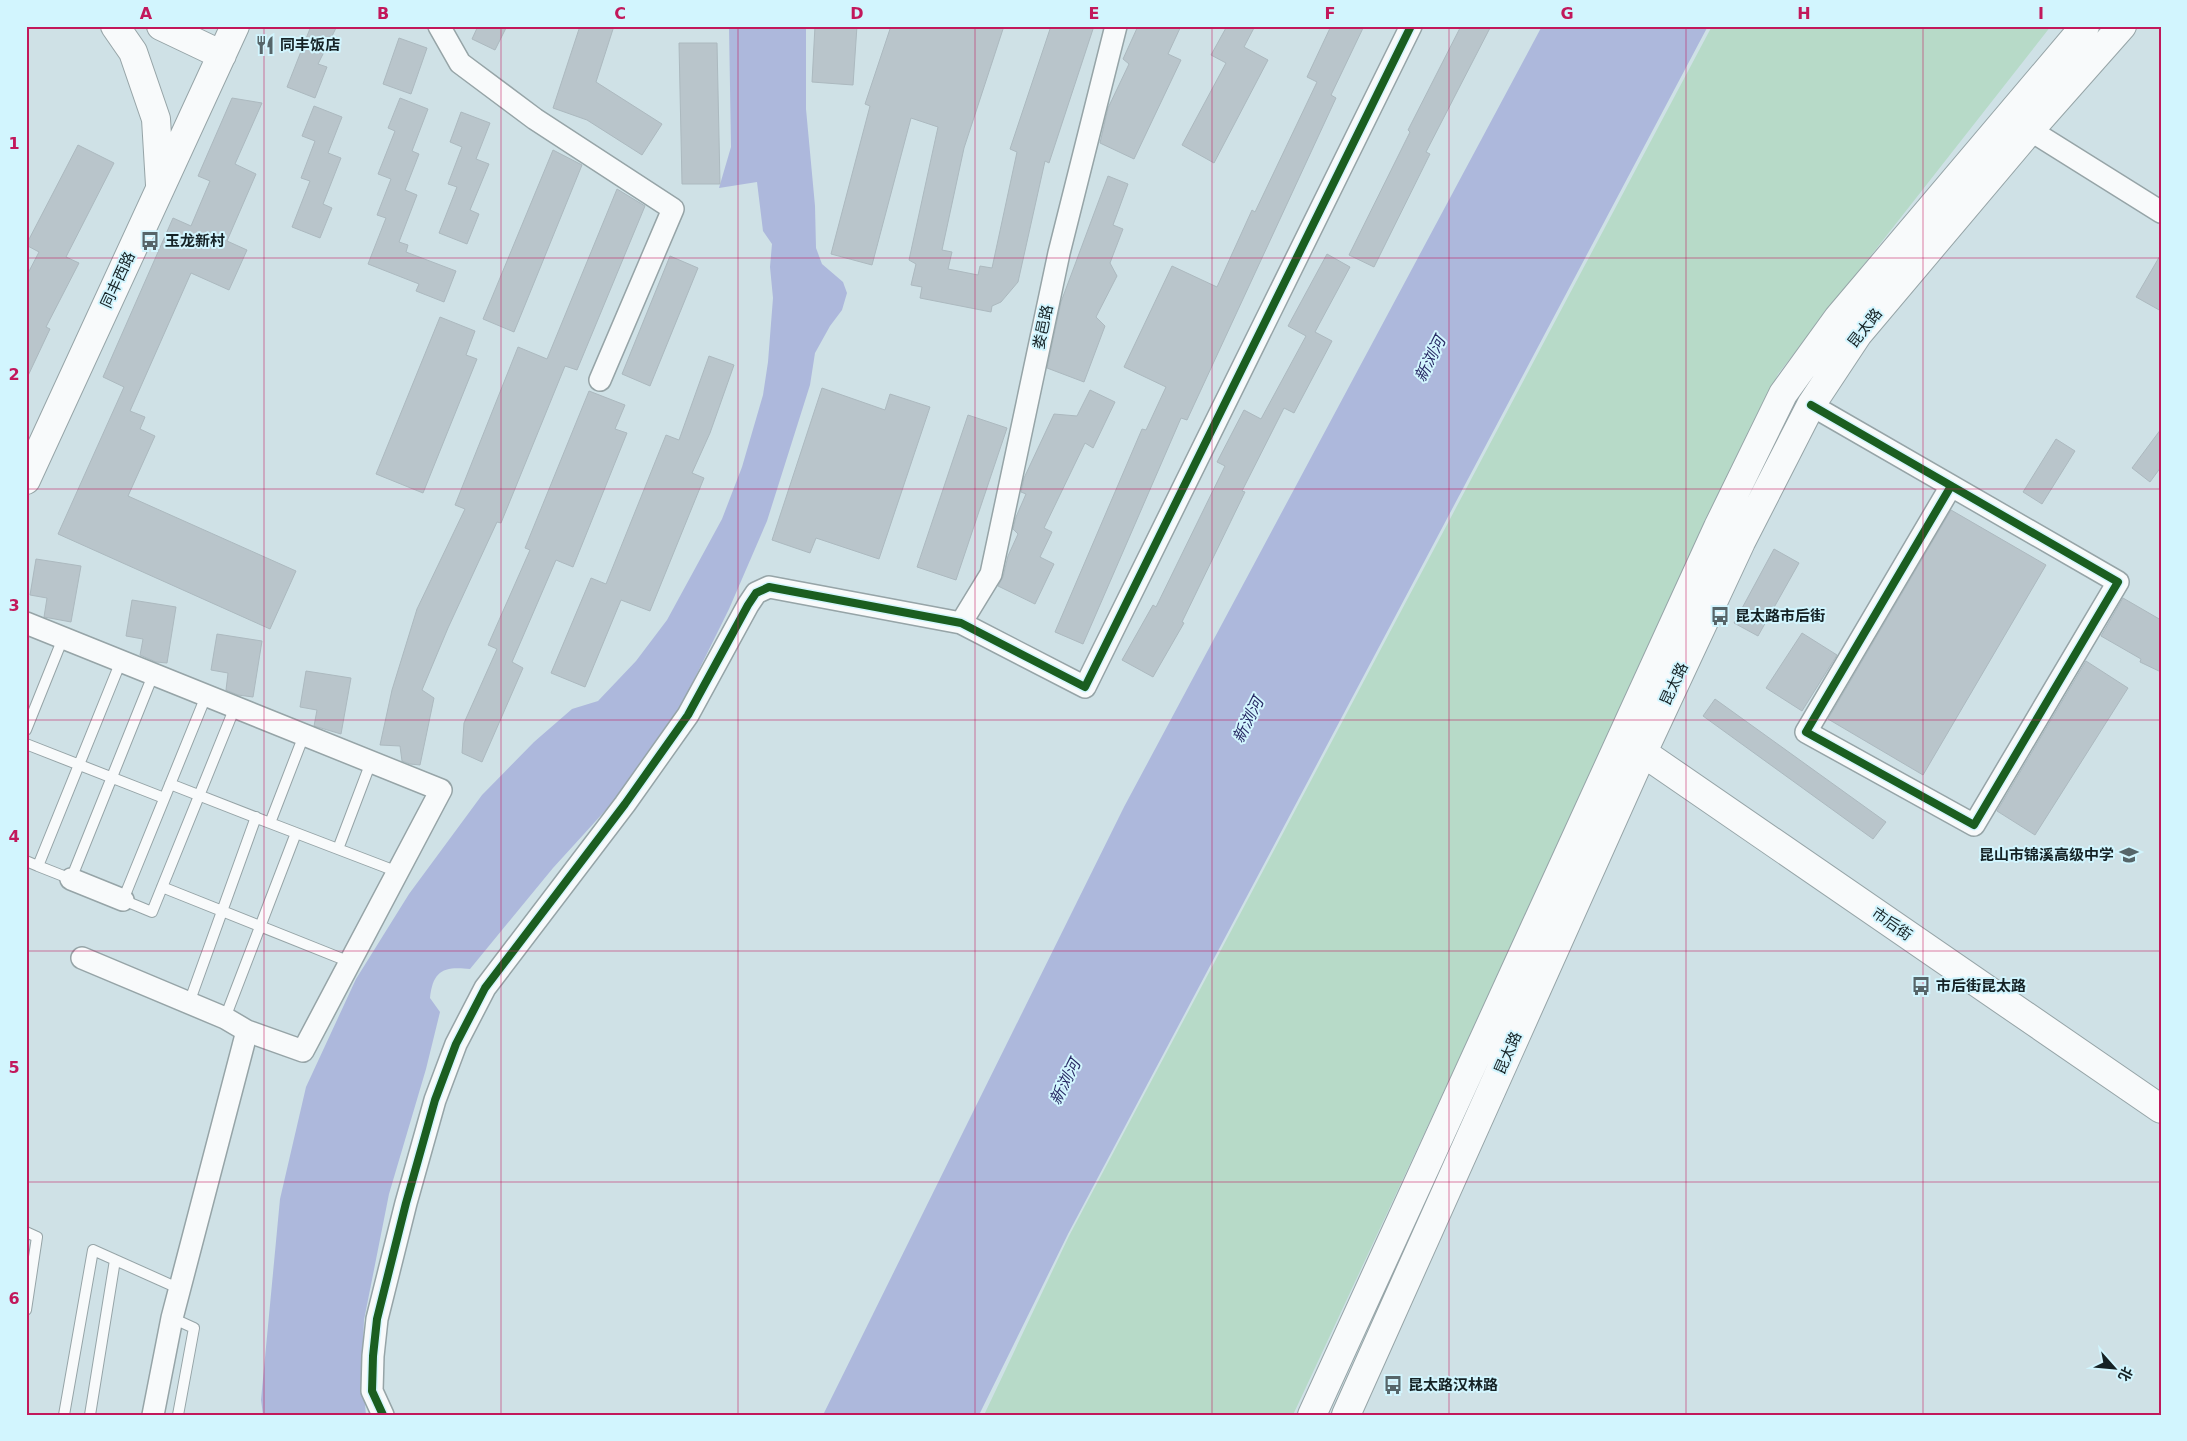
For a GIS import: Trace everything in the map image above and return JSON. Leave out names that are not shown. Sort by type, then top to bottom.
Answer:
[{"type":"main road","points":[[115,26],[133,52],[156,118],[160,189]]},
{"type":"main road","points":[[161,26],[222,55]]},
{"type":"main road","name":"同丰西路","points":[[26,480],[235,26]]},
{"type":"main road","name":"昆太路","points":[[1346,1415],[1632,745],[1718,527],[1783,394],[1838,318],[2085,26]]},
{"type":"main road","name":"昆太路","points":[[1312,1415],[1632,745],[1741,542],[1811,405],[1858,334],[2030,130],[2122,26]]},
{"type":"main road","name":"市后街","points":[[1632,745],[2161,1109]]},
{"type":"street","points":[[439,26],[460,63],[535,119],[673,209],[600,380]]},
{"type":"street","name":"娄邑路","points":[[961,623],[991,574],[1059,253],[1116,26]]},
{"type":"street","points":[[383,1415],[372,1391],[372,1356],[377,1319],[406,1202],[430,1119],[456,1044],[485,988],[625,804],[688,715],[748,604],[756,593],[769,587],[961,623],[1085,687],[1411,26]]},
{"type":"street","points":[[2030,130],[2161,212]]},
{"type":"street","points":[[1811,405],[2118,582],[1974,825],[1806,732],[1951,486]]},
{"type":"street","points":[[26,623],[441,790],[303,1051],[247,1031],[225,1018],[82,958]]},
{"type":"street","points":[[70,879],[123,900]]},
{"type":"street","points":[[153,1415],[172,1318],[247,1031]]},
{"type":"lane","points":[[26,730],[64,638]]},
{"type":"lane","points":[[38,866],[121,662]]},
{"type":"lane","points":[[26,861],[70,879],[154,674]]},
{"type":"lane","points":[[206,696],[123,900],[152,912],[235,707]]},
{"type":"lane","points":[[270,823],[304,735]]},
{"type":"lane","points":[[26,744],[164,798]]},
{"type":"lane","points":[[338,849],[371,762]]},
{"type":"lane","points":[[170,784],[398,872]]},
{"type":"lane","points":[[189,1003],[256,817]]},
{"type":"lane","points":[[225,1018],[296,833]]},
{"type":"lane","points":[[162,887],[350,962]]},
{"type":"lane","points":[[26,1232],[37,1238],[26,1310]]},
{"type":"lane","points":[[64,1415],[93,1250],[180,1289]]},
{"type":"lane","points":[[90,1415],[114,1260]]},
{"type":"lane","points":[[172,1318],[194,1328],[178,1415]]},
{"type":"green space","points":[[1712,26],[2051,26],[1778,374],[1293,1415],[984,1415],[1069,1236]]},
{"type":"water","points":[[729,26],[806,26],[806,109],[815,206],[816,248],[822,264],[843,282],[847,293],[842,310],[830,326],[815,353],[810,385],[767,521],[729,609],[683,702],[614,801],[553,868],[470,969],[453,968],[446,970],[437,976],[434,982],[430,998],[440,1012],[426,1069],[389,1194],[364,1320],[362,1371],[366,1415],[263,1415],[261,1400],[280,1199],[306,1087],[356,979],[409,894],[482,795],[534,742],[572,709],[598,701],[636,661],[667,620],[722,519],[742,467],[763,395],[768,362],[773,298],[770,267],[772,244],[763,231],[757,182],[719,188],[731,147]]},
{"type":"water","name":"新浏河","points":[[1542,26],[1708,26],[1068,1234],[979,1415],[823,1415],[1124,807]]},
{"type":"building","points":[[311,26],[337,26],[318,64],[327,67],[315,98],[287,87]]},
{"type":"building","points":[[478,26],[507,26],[495,50],[472,39]]},
{"type":"building","points":[[580,26],[614,26],[596,82],[662,124],[642,155],[587,120],[553,108]]},
{"type":"building","points":[[815,26],[857,26],[853,85],[812,82]]},
{"type":"building","points":[[891,26],[1004,26],[964,148],[942,250],[952,252],[948,269],[978,275],[980,266],[992,268],[1017,152],[1010,149],[1051,26],[1094,26],[1049,163],[1045,161],[1018,282],[1001,302],[992,306],[991,312],[920,298],[922,287],[911,285],[916,264],[909,260],[938,127],[911,118],[872,265],[831,254],[870,106],[865,104]]},
{"type":"building","points":[[1138,26],[1181,26],[1168,54],[1181,60],[1134,159],[1100,143],[1108,108],[1129,64],[1123,59]]},
{"type":"building","points":[[1227,26],[1255,26],[1244,47],[1268,60],[1214,163],[1182,145],[1226,63],[1211,55]]},
{"type":"building","points":[[1331,26],[1364,26],[1331,95],[1336,98],[1187,420],[1181,418],[1083,644],[1055,632],[1142,429],[1146,430],[1166,387],[1124,367],[1172,266],[1217,287],[1252,210],[1255,212],[1317,82],[1307,77]]},
{"type":"building","points":[[1461,26],[1491,26],[1426,152],[1430,154],[1374,267],[1349,255],[1410,132],[1408,130]]},
{"type":"building","points":[[399,38],[427,48],[411,94],[383,84]]},
{"type":"building","points":[[679,43],[717,43],[720,184],[682,184]]},
{"type":"building","points":[[232,98],[262,103],[235,164],[256,174],[227,241],[247,250],[229,290],[191,273],[130,411],[145,417],[140,429],[155,436],[128,496],[296,571],[270,629],[58,534],[124,387],[103,377],[173,218],[191,226],[210,181],[198,176]]},
{"type":"building","points":[[400,98],[428,109],[412,151],[419,154],[405,190],[417,195],[399,242],[408,245],[406,252],[456,271],[444,302],[416,291],[419,284],[368,264],[386,218],[377,215],[391,179],[378,174],[395,131],[388,128]]},
{"type":"building","points":[[314,106],[342,117],[328,153],[341,158],[323,204],[332,208],[320,238],[292,227],[310,181],[301,178],[315,141],[302,136]]},
{"type":"building","points":[[461,112],[490,123],[476,159],[489,164],[470,210],[479,214],[467,244],[439,233],[457,187],[448,184],[462,147],[450,142]]},
{"type":"building","points":[[78,145],[114,163],[66,257],[79,263],[46,327],[50,329],[26,380],[26,277],[39,252],[26,245]]},
{"type":"building","points":[[553,150],[582,165],[514,332],[483,319]]},
{"type":"building","points":[[1108,176],[1128,184],[1113,225],[1123,229],[1110,263],[1117,276],[1096,317],[1105,326],[1084,382],[1047,368],[1061,302]]},
{"type":"building","points":[[617,189],[645,206],[577,370],[565,366],[501,523],[497,522],[448,628],[422,690],[434,698],[420,765],[410,764],[402,761],[400,746],[380,745],[392,690],[417,609],[465,509],[455,505],[518,347],[547,359]]},
{"type":"building","points":[[1327,254],[1350,267],[1315,332],[1332,341],[1294,413],[1284,408],[1242,491],[1245,492],[1182,622],[1184,623],[1153,677],[1122,660],[1153,605],[1156,607],[1225,466],[1217,462],[1244,410],[1261,419],[1306,336],[1288,326]]},
{"type":"building","points":[[2161,254],[2161,311],[2136,297]]},
{"type":"building","points":[[670,256],[698,268],[650,386],[622,374]]},
{"type":"building","points":[[440,317],[475,331],[466,355],[477,359],[423,493],[376,474]]},
{"type":"building","points":[[709,356],[734,365],[710,433],[692,473],[704,478],[650,611],[621,600],[585,687],[551,673],[591,578],[606,584],[666,435],[679,440]]},
{"type":"building","points":[[822,388],[885,410],[890,394],[930,407],[879,559],[816,538],[810,553],[772,540]]},
{"type":"building","points":[[1090,390],[1115,402],[1093,448],[1085,443],[1044,528],[1052,532],[1040,557],[1054,564],[1035,604],[998,586],[1018,534],[1013,529],[1026,494],[1021,492],[1024,478],[1054,414],[1077,416]]},
{"type":"building","points":[[589,391],[625,405],[615,429],[627,433],[573,567],[556,560],[512,662],[523,668],[482,762],[462,753],[464,723],[497,649],[488,645],[530,550],[525,548]]},
{"type":"building","points":[[968,415],[1007,428],[956,580],[917,567]]},
{"type":"building","points":[[2161,429],[2161,467],[2150,482],[2132,468]]},
{"type":"building","points":[[2056,439],[2075,451],[2042,504],[2023,492]]},
{"type":"building","points":[[1951,510],[2046,565],[1923,775],[1828,719]]},
{"type":"building","points":[[1774,549],[1799,563],[1758,636],[1734,623]]},
{"type":"building","points":[[36,559],[81,566],[71,622],[44,617],[47,598],[30,595]]},
{"type":"building","points":[[2123,598],[2161,620],[2161,672],[2140,662],[2141,659],[2101,636]]},
{"type":"building","points":[[132,600],[176,607],[167,663],[156,662],[140,655],[143,639],[126,636]]},
{"type":"building","points":[[1802,633],[1837,655],[1802,711],[1766,688]]},
{"type":"building","points":[[217,634],[262,641],[253,697],[238,695],[226,690],[228,673],[211,670]]},
{"type":"building","points":[[2086,661],[2128,688],[2035,835],[1997,811]]},
{"type":"building","points":[[306,671],[351,678],[341,734],[314,726],[317,710],[300,707]]},
{"type":"building","points":[[1715,699],[1886,822],[1873,839],[1703,716]]},
{"type":"cycle path","points":[[383,1415],[372,1391],[377,1319],[406,1203],[435,1100],[456,1044],[485,988],[625,804],[688,715],[756,593],[769,587],[961,623],[1085,687],[1411,26]]},
{"type":"cycle path","points":[[1811,405],[2118,582],[1974,825],[1806,732],[1951,486]]},
{"type":"place","name":"同丰饭店","points":[[265,45]]},
{"type":"place","name":"玉龙新村","points":[[150,241]]},
{"type":"place","name":"昆太路市后街","points":[[1720,616]]},
{"type":"place","name":"昆山市锦溪高级中学","points":[[2129,855]]},
{"type":"place","name":"市后街昆太路","points":[[1921,986]]},
{"type":"place","name":"昆太路汉林路","points":[[1393,1385]]}]
